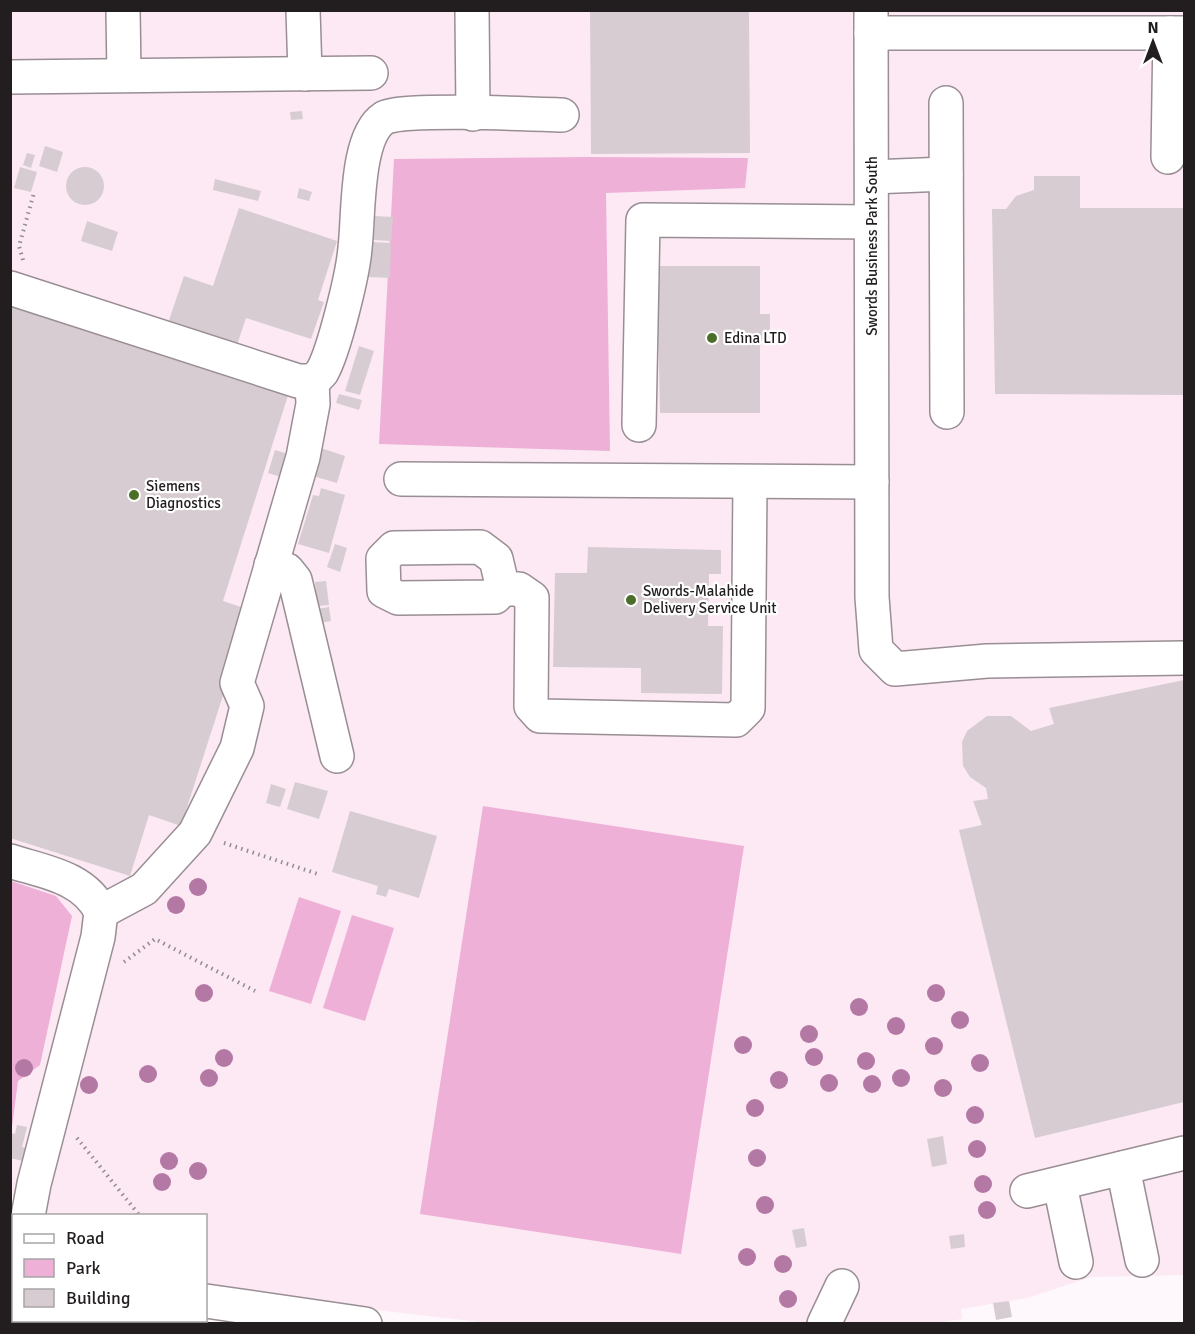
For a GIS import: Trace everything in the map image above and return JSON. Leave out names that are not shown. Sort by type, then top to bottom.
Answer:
[{"type":"street","points":[[123,10],[124,75]]},
{"type":"street","points":[[303,10],[304,74]]},
{"type":"street","points":[[472,10],[473,114]]},
{"type":"street","points":[[871,22],[1177,33],[1168,157]]},
{"type":"street","name":"Swords Business Park South","points":[[871,22],[872,597],[876,650],[896,669],[987,662],[1185,658]]},
{"type":"street","points":[[10,77],[371,73]]},
{"type":"street","points":[[945,103],[947,412]]},
{"type":"street","points":[[22,292],[298,381],[312,381],[321,374],[332,347],[355,249],[356,201],[370,133],[385,117],[411,113],[562,115]]},
{"type":"street","points":[[872,177],[946,174]]},
{"type":"street","points":[[639,425],[643,220],[871,222]]},
{"type":"street","points":[[100,912],[144,889],[195,833],[237,748],[247,706],[237,683],[303,458],[313,404],[312,381]]},
{"type":"street","points":[[401,479],[872,482]]},
{"type":"street","points":[[503,589],[519,589],[532,598],[531,706],[540,716],[736,720],[748,708],[750,483]]},
{"type":"street","points":[[271,565],[287,570],[295,580],[338,756]]},
{"type":"street","points":[[10,861],[70,880],[85,889],[100,912],[98,937],[31,1200]]},
{"type":"street","points":[[1028,1191],[1185,1153]]},
{"type":"street","points":[[1124,1168],[1142,1260]]},
{"type":"street","points":[[1060,1185],[1076,1262]]},
{"type":"street","points":[[824,1323],[842,1286]]},
{"type":"street","points":[[207,1301],[365,1323]]},
{"type":"path","points":[[22,292],[19,246],[34,193]]},
{"type":"path","points":[[195,833],[318,874]]},
{"type":"path","points":[[120,964],[155,939],[255,991]]},
{"type":"path","points":[[74,1135],[84,1144],[139,1214]]},
{"type":"shaded area","points":[[10,11],[1184,11],[1184,1275],[1091,1277],[1027,1298],[961,1309],[962,1319],[935,1323],[488,1323],[207,1290],[207,1214],[34,1214],[11,1195]]},
{"type":"green space","points":[[748,158],[745,188],[606,193],[610,451],[379,444],[394,159]]},
{"type":"green space","points":[[483,806],[744,846],[681,1254],[420,1214]]},
{"type":"green space","points":[[11,881],[56,896],[72,916],[40,1065],[18,1081],[11,1135]]},
{"type":"green space","points":[[299,897],[341,911],[311,1004],[269,991]]},
{"type":"green space","points":[[352,915],[394,928],[365,1021],[323,1008]]},
{"type":"building","points":[[590,10],[749,10],[750,153],[591,154]]},
{"type":"building","points":[[302,111],[303,119],[291,120],[290,112]]},
{"type":"building","points":[[45,146],[63,152],[57,172],[39,166]]},
{"type":"building","points":[[27,153],[35,155],[31,168],[23,165]]},
{"type":"building","points":[[20,167],[37,172],[31,192],[14,188]]},
{"type":"building","points":[[85,167],[98,173],[104,186],[98,199],[85,205],[72,199],[66,186],[72,173]]},
{"type":"building","points":[[1034,176],[1080,176],[1080,208],[1184,208],[1184,395],[995,394],[992,209],[1006,209],[1016,196],[1034,190]]},
{"type":"building","points":[[215,179],[261,191],[258,201],[213,190]]},
{"type":"building","points":[[299,188],[312,192],[309,201],[297,198]]},
{"type":"building","points":[[239,208],[337,241],[318,300],[324,302],[311,339],[246,318],[237,345],[168,323],[184,276],[213,286]]},
{"type":"building","points":[[375,216],[393,217],[391,241],[374,240]]},
{"type":"building","points":[[87,221],[118,232],[112,251],[81,241]]},
{"type":"building","points":[[371,242],[391,243],[390,278],[369,277]]},
{"type":"building","name":"Edina LTD","points":[[657,266],[760,266],[760,314],[770,314],[770,334],[760,342],[760,413],[660,413]]},
{"type":"building","name":"Siemens Diagnostics","points":[[10,300],[290,389],[223,601],[244,608],[228,680],[181,826],[149,815],[130,876],[10,838]]},
{"type":"building","points":[[359,346],[374,351],[360,395],[345,391]]},
{"type":"building","points":[[339,394],[362,400],[359,410],[336,403]]},
{"type":"building","points":[[315,446],[345,456],[337,483],[306,474]]},
{"type":"building","points":[[275,450],[291,455],[284,478],[268,473]]},
{"type":"building","points":[[321,488],[345,495],[329,553],[298,544],[313,495],[319,496]]},
{"type":"building","points":[[335,544],[347,548],[340,572],[327,567]]},
{"type":"building","name":"Swords-Malahide Delivery Service Unit","points":[[588,547],[721,550],[721,574],[709,574],[708,626],[723,626],[722,694],[641,693],[641,668],[553,667],[555,573],[587,573]]},
{"type":"building","points":[[326,581],[329,605],[317,606],[315,582]]},
{"type":"building","points":[[329,607],[331,621],[319,623],[317,609]]},
{"type":"building","points":[[1184,680],[1184,1102],[1035,1138],[959,830],[982,825],[973,801],[988,799],[986,788],[970,777],[963,766],[962,742],[967,731],[987,716],[1011,716],[1031,731],[1054,724],[1049,708]]},
{"type":"building","points":[[295,782],[328,791],[319,819],[287,809]]},
{"type":"building","points":[[271,784],[286,789],[280,807],[266,803]]},
{"type":"building","points":[[350,811],[437,836],[419,898],[389,889],[386,897],[376,894],[378,886],[332,872]]},
{"type":"building","points":[[17,1125],[27,1127],[22,1147],[26,1148],[23,1161],[10,1158],[10,1135],[15,1134]]},
{"type":"building","points":[[943,1136],[947,1164],[932,1167],[927,1139]]},
{"type":"building","points":[[804,1228],[807,1246],[796,1248],[792,1230]]},
{"type":"building","points":[[964,1234],[965,1247],[951,1249],[949,1236]]},
{"type":"building","points":[[1009,1301],[1012,1317],[996,1320],[993,1303]]},
{"type":"place","name":"Edina LTD","points":[[712,338]]},
{"type":"place","name":"Siemens Diagnostics","points":[[134,495]]},
{"type":"place","name":"Swords-Malahide Delivery Service Unit","points":[[631,600]]}]
